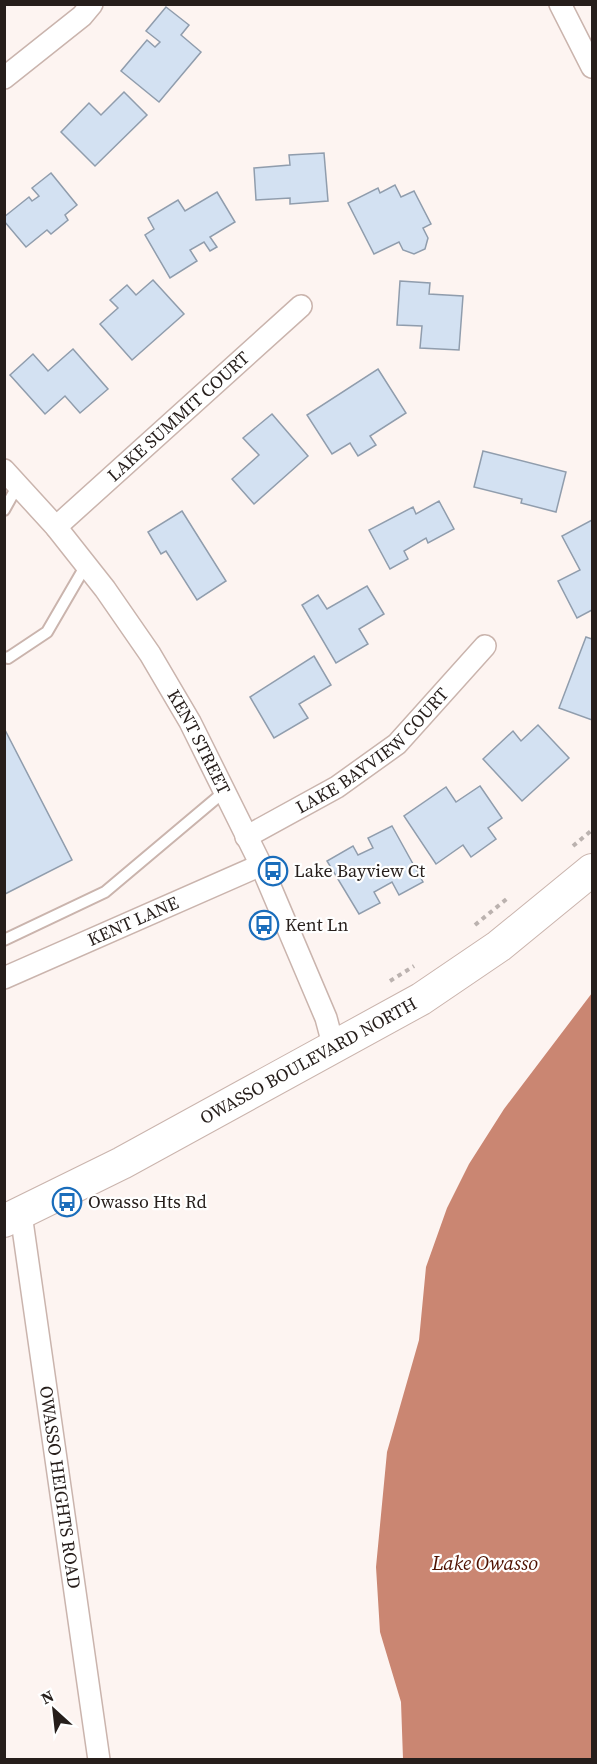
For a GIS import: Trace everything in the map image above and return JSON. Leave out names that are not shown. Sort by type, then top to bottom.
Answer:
[{"type":"street","points":[[4,78],[82,15],[92,4]]},
{"type":"street","points":[[560,4],[592,67]]},
{"type":"street","name":"LAKE SUMMIT COURT","points":[[56,527],[301,306]]},
{"type":"street","name":"KENT STREET","points":[[11,478],[56,527],[86,565],[150,654],[190,722],[261,865],[326,1018],[334,1048]]},
{"type":"street","name":"LAKE BAYVIEW COURT","points":[[246,837],[355,776],[397,744],[485,646]]},
{"type":"street","name":"KENT LANE","points":[[4,978],[261,865]]},
{"type":"street","name":"OWASSO BOULEVARD NORTH","points":[[13,1217],[122,1163],[334,1048],[461,974],[592,870]]},
{"type":"street","name":"OWASSO HEIGHTS ROAD","points":[[13,1217],[99,1760]]},
{"type":"lane","points":[[4,510],[11,478]]},
{"type":"lane","points":[[4,657],[8,658],[47,632],[86,565]]},
{"type":"lane","points":[[4,940],[105,892],[225,791]]},
{"type":"water","name":"Lake Owasso","points":[[592,993],[592,1759],[403,1759],[401,1702],[380,1632],[376,1567],[387,1452],[419,1340],[426,1267],[447,1208],[469,1164],[504,1109]]},
{"type":"building","points":[[166,7],[189,25],[181,35],[201,52],[159,102],[121,71],[147,40],[155,47],[160,42],[146,31]]},
{"type":"building","points":[[124,92],[147,115],[95,166],[61,132],[89,103],[101,115]]},
{"type":"building","points":[[324,153],[328,201],[290,204],[290,198],[256,200],[254,168],[290,165],[289,155]]},
{"type":"building","points":[[51,173],[77,205],[65,215],[68,220],[51,234],[47,230],[26,247],[4,221],[4,217],[29,197],[32,201],[39,196],[32,188]]},
{"type":"building","points":[[395,185],[401,197],[414,191],[431,224],[423,228],[428,238],[425,249],[414,254],[403,250],[399,242],[374,254],[348,203],[378,188],[380,193]]},
{"type":"building","points":[[217,192],[235,222],[210,237],[217,247],[210,251],[204,242],[190,250],[197,261],[170,278],[145,235],[154,229],[148,218],[178,200],[185,211]]},
{"type":"building","points":[[153,280],[184,314],[132,360],[100,324],[118,308],[110,300],[127,285],[136,295]]},
{"type":"building","points":[[400,281],[430,283],[429,294],[463,296],[459,350],[420,348],[422,326],[397,325]]},
{"type":"building","points":[[73,349],[108,389],[80,413],[65,396],[45,414],[10,375],[33,354],[48,371]]},
{"type":"building","points":[[378,369],[406,413],[370,436],[376,445],[358,456],[350,443],[332,454],[307,415]]},
{"type":"building","points":[[272,414],[308,456],[254,504],[232,479],[259,455],[243,438]]},
{"type":"building","points":[[483,451],[566,472],[556,512],[521,503],[522,499],[474,487]]},
{"type":"building","points":[[439,501],[454,529],[428,543],[426,538],[404,551],[408,559],[390,569],[369,530],[413,507],[416,514]]},
{"type":"building","points":[[182,511],[226,581],[197,600],[166,551],[161,554],[148,532]]},
{"type":"building","points":[[592,520],[592,610],[577,618],[558,581],[580,570],[562,536]]},
{"type":"building","points":[[367,586],[384,614],[359,629],[368,644],[336,663],[302,605],[318,595],[327,609]]},
{"type":"building","points":[[586,637],[592,639],[592,720],[559,708]]},
{"type":"building","points":[[314,656],[331,685],[299,704],[308,718],[274,738],[250,697]]},
{"type":"building","points":[[538,725],[569,758],[522,801],[483,759],[513,731],[521,741]]},
{"type":"building","points":[[4,728],[72,860],[5,894],[4,893]]},
{"type":"building","points":[[480,786],[502,818],[488,828],[496,839],[471,857],[463,845],[436,864],[404,816],[446,787],[456,802]]},
{"type":"building","points":[[392,826],[423,882],[399,895],[392,882],[374,892],[380,903],[359,914],[327,861],[353,846],[358,855],[373,848],[368,838]]},
{"type":"place","name":"Lake Bayview Ct","points":[[273,871]]},
{"type":"place","name":"Kent Ln","points":[[264,925]]},
{"type":"place","name":"Owasso Hts Rd","points":[[67,1202]]}]
